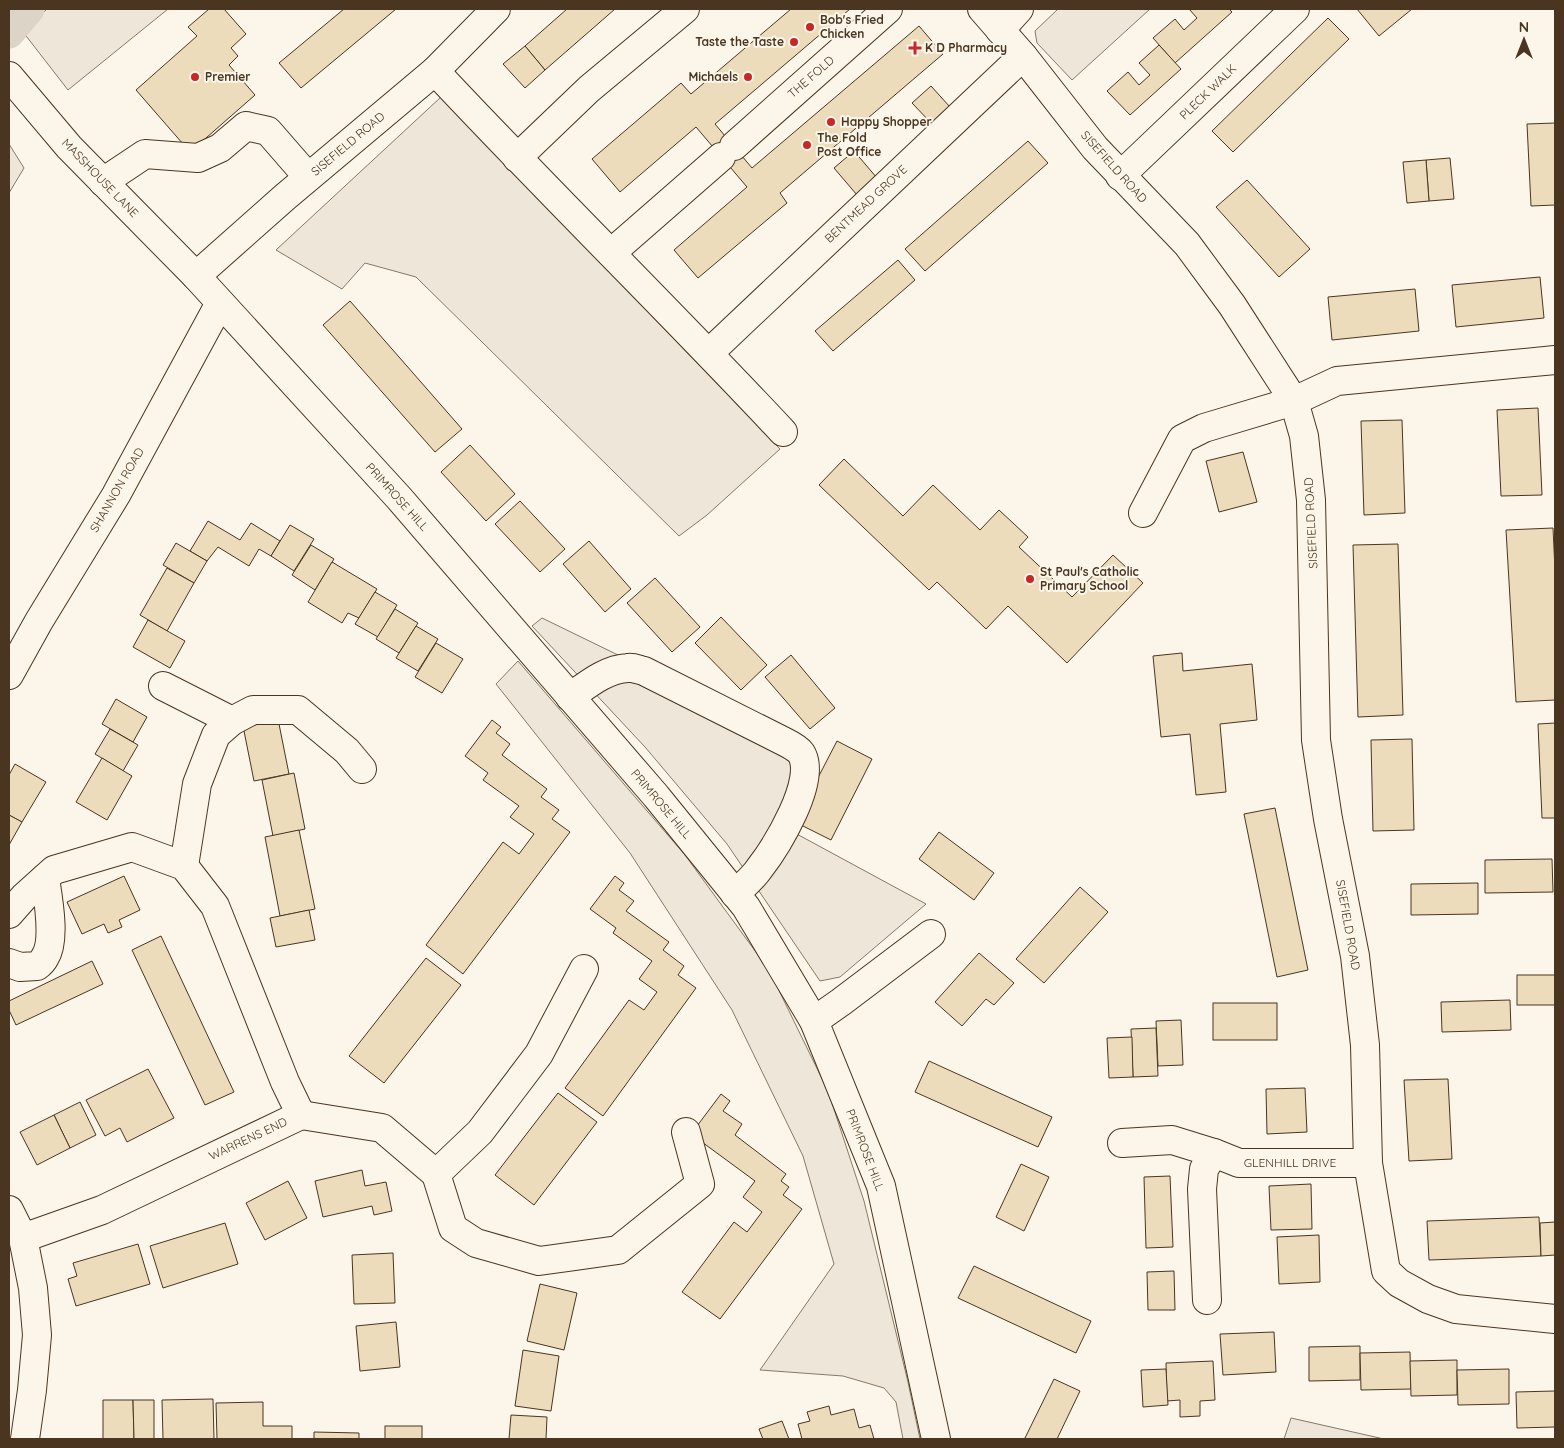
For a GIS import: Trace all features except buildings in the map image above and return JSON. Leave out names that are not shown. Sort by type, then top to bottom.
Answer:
[{"type":"street","points":[[516,158],[589,88],[686,9]]},
{"type":"street","name":"THE FOLD","points":[[611,253],[888,9]]},
{"type":"street","name":"SISEFIELD ROAD","points":[[982,9],[1023,56],[1095,148],[1187,244],[1232,306],[1294,400],[1304,436],[1311,500],[1316,740],[1328,819],[1355,956],[1365,1045],[1368,1163],[1386,1271],[1399,1283],[1428,1299],[1456,1309],[1555,1319]]},
{"type":"street","points":[[1000,30],[1019,9]]},
{"type":"street","name":"PLECK WALK","points":[[1120,176],[1295,9]]},
{"type":"street","name":"SISEFIELD ROAD","points":[[196,276],[308,177],[434,72],[493,10]]},
{"type":"street","name":"BENTMEAD GROVE","points":[[710,353],[1023,56]]},
{"type":"street","points":[[434,72],[516,158],[710,353],[783,432]]},
{"type":"street","name":"MASSHOUSE LANE","points":[[9,76],[69,146],[196,276]]},
{"type":"street","points":[[103,182],[145,154],[198,158],[220,148],[246,126],[268,131],[308,177]]},
{"type":"street","name":"PRIMROSE HILL","points":[[196,276],[399,498],[656,796],[746,907],[814,1020],[881,1186],[936,1439]]},
{"type":"street","name":"SHANNON ROAD","points":[[9,675],[39,621],[116,495],[220,303]]},
{"type":"street","points":[[1143,513],[1182,438],[1204,428],[1294,400],[1337,380],[1555,360]]},
{"type":"street","points":[[570,697],[594,680],[611,672],[628,668],[644,670],[786,742],[801,753],[805,772],[799,799],[787,825],[759,869],[735,894]]},
{"type":"street","points":[[163,686],[232,721]]},
{"type":"street","points":[[9,914],[24,897],[54,870],[132,847],[184,866],[197,784],[216,735],[232,721],[253,710],[298,710],[347,751],[362,770]]},
{"type":"street","name":"WARRENS END","points":[[23,1238],[102,1210],[301,1115],[215,906],[184,866]]},
{"type":"street","points":[[9,963],[20,967],[37,966],[46,957],[50,939],[48,895],[45,878]]},
{"type":"street","points":[[814,1020],[931,934]]},
{"type":"street","points":[[436,1174],[480,1132],[539,1054],[584,969]]},
{"type":"street","points":[[301,1115],[382,1128],[436,1174],[453,1228],[476,1243],[539,1261],[618,1250],[700,1184],[686,1132]]},
{"type":"street","name":"GLENHILL DRIVE","points":[[1122,1143],[1172,1140],[1239,1163],[1368,1163]]},
{"type":"street","points":[[1207,1300],[1202,1189],[1204,1169],[1214,1153]]},
{"type":"street","points":[[9,1210],[23,1238],[33,1288],[36,1335],[32,1390],[25,1439]]},
{"type":"shaded area","points":[[47,9],[168,9],[68,90],[23,32]]},
{"type":"shaded area","points":[[1058,9],[1150,9],[1072,80],[1037,43],[1035,31]]},
{"type":"shaded area","points":[[441,97],[780,449],[707,515],[679,536],[416,277],[365,263],[342,289],[276,250]]},
{"type":"shaded area","points":[[9,144],[24,168],[9,193]]},
{"type":"shaded area","points":[[542,618],[805,746],[782,826],[926,904],[840,977],[820,981],[727,844],[645,747],[532,626]]},
{"type":"shaded area","points":[[518,661],[685,855],[769,970],[828,1091],[864,1201],[920,1439],[903,1439],[896,1402],[884,1388],[843,1376],[760,1370],[834,1264],[803,1156],[732,1010],[630,853],[496,684]]},
{"type":"shaded area","points":[[1291,1418],[1384,1439],[1284,1439]]},
{"type":"waterway","points":[[9,33],[29,9]]},
{"type":"place","name":"Bob's Fried Chicken","points":[[810,27]]},
{"type":"place","name":"Taste the Taste","points":[[794,42]]},
{"type":"place","name":"K D Pharmacy","points":[[915,48]]},
{"type":"place","name":"Premier","points":[[195,77]]},
{"type":"place","name":"Michaels","points":[[748,77]]},
{"type":"place","name":"Happy Shopper","points":[[831,122]]},
{"type":"place","name":"The Fold Post Office","points":[[807,145]]},
{"type":"place","name":"St Paul's Catholic Primary School","points":[[1030,579]]}]
